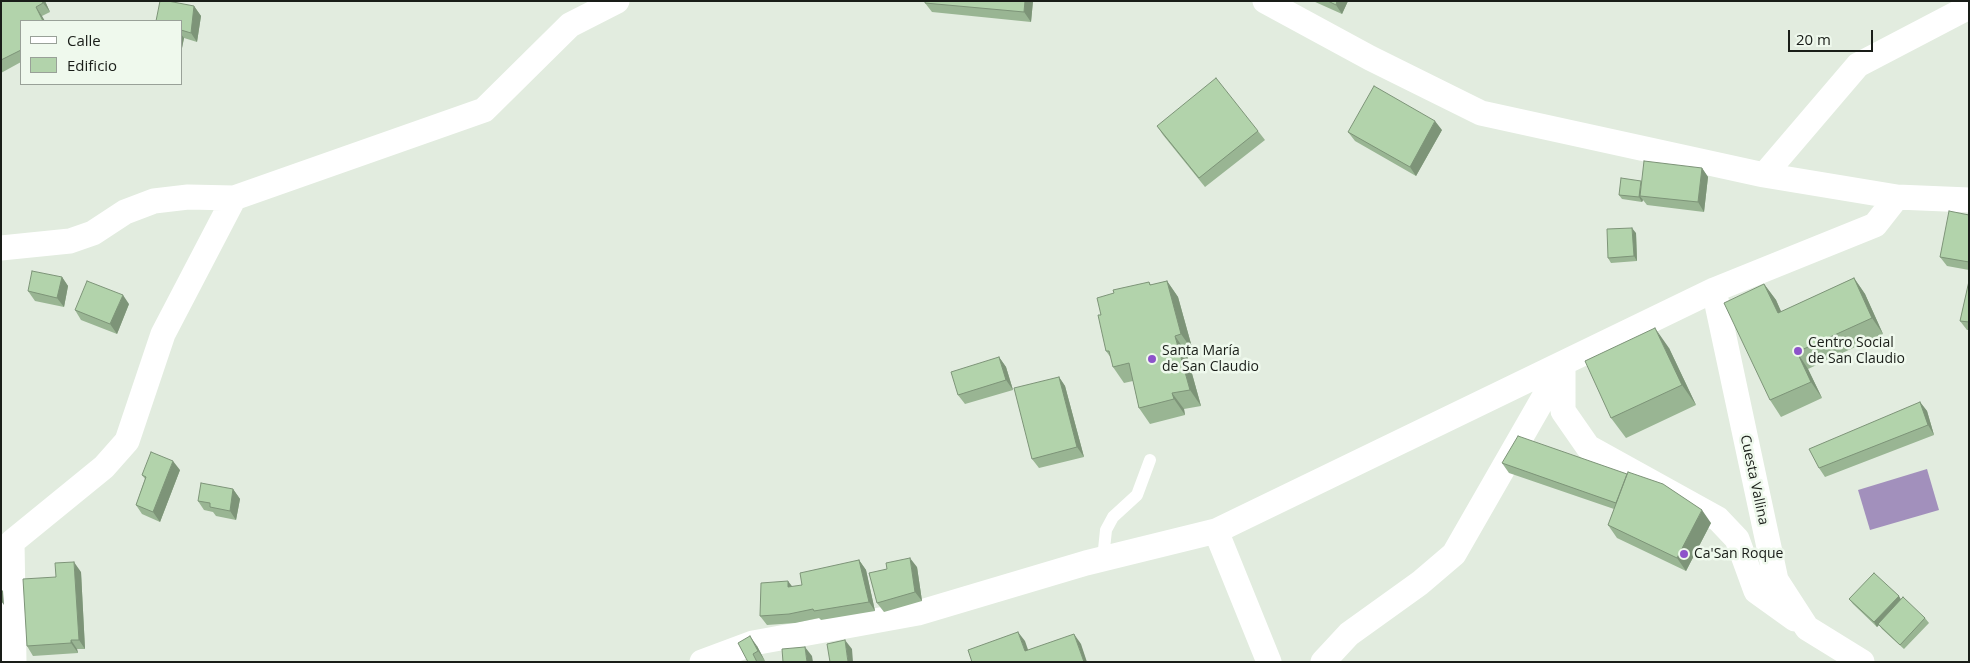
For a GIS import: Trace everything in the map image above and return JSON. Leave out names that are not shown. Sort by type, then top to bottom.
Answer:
[{"type":"street","points":[[1,248],[70,241],[93,233],[125,212],[154,201],[188,197],[234,198],[484,110],[570,25],[618,1]]},
{"type":"street","points":[[1265,1],[1370,58],[1482,113],[1764,175],[1897,198],[1969,200]]},
{"type":"street","points":[[1764,175],[1858,65],[1969,7]]},
{"type":"street","points":[[14,662],[7,539],[104,467],[127,441],[163,334],[234,198]]},
{"type":"street","points":[[702,662],[753,643],[918,613],[1103,559],[1216,531],[1714,290],[1875,225],[1897,198]]},
{"type":"street","name":"Cuesta Vallina","points":[[1714,290],[1776,580],[1807,628],[1862,662]]},
{"type":"street","points":[[1563,364],[1563,412],[1588,447],[1718,519],[1737,539],[1756,590],[1807,628]]},
{"type":"street","points":[[1323,662],[1349,634],[1420,583],[1454,554],[1563,364]]},
{"type":"street","points":[[1216,531],[1269,662]]},
{"type":"lane","points":[[1103,559],[1106,530],[1113,518],[1137,495],[1150,460]]},
{"type":"shaded area","points":[[1927,469],[1939,510],[1870,530],[1858,490]]},
{"type":"building","points":[[42,1],[43,3],[36,7],[42,20],[20,20],[20,50],[1,60],[1,2]]},
{"type":"building","points":[[160,1],[194,6],[191,33],[182,30],[182,20],[156,20]]},
{"type":"building","points":[[925,1],[1025,1],[1024,12],[925,3]]},
{"type":"building","points":[[1328,1],[1337,1],[1336,5]]},
{"type":"building","points":[[1216,78],[1258,131],[1199,178],[1157,126]]},
{"type":"building","points":[[1374,86],[1435,121],[1410,167],[1348,132]]},
{"type":"building","points":[[1644,161],[1702,168],[1698,202],[1640,196]]},
{"type":"building","points":[[1621,178],[1641,181],[1639,197],[1619,195]]},
{"type":"building","points":[[1949,211],[1969,215],[1969,262],[1940,257]]},
{"type":"building","points":[[1632,228],[1634,256],[1608,258],[1607,229]]},
{"type":"building","points":[[32,271],[62,277],[57,298],[28,291]]},
{"type":"building","name":"Centro Social de San Claudio","points":[[1854,278],[1872,318],[1797,352],[1811,382],[1770,400],[1724,303],[1764,284],[1778,313]]},
{"type":"building","points":[[87,281],[123,295],[110,324],[75,310]]},
{"type":"building","name":"Santa María de San Claudio","points":[[1167,281],[1181,334],[1175,336],[1190,390],[1172,393],[1174,399],[1139,408],[1129,363],[1113,367],[1109,351],[1106,351],[1098,315],[1101,315],[1097,298],[1114,293],[1113,290],[1149,282],[1150,285]]},
{"type":"building","points":[[1969,281],[1969,322],[1960,321]]},
{"type":"building","points":[[1655,328],[1682,385],[1611,418],[1585,361]]},
{"type":"building","points":[[999,357],[1006,380],[958,395],[951,372]]},
{"type":"building","points":[[1059,377],[1077,447],[1032,459],[1014,388]]},
{"type":"building","points":[[1920,402],[1928,425],[1819,468],[1809,449]]},
{"type":"building","points":[[1518,436],[1627,474],[1616,503],[1502,463]]},
{"type":"building","points":[[151,452],[173,461],[153,512],[136,505],[146,477],[142,475]]},
{"type":"building","points":[[1628,472],[1663,484],[1702,510],[1677,558],[1608,525]]},
{"type":"building","points":[[201,483],[233,489],[230,511],[210,507],[210,503],[198,501]]},
{"type":"building","points":[[910,558],[915,592],[877,603],[869,573],[887,569],[886,563]]},
{"type":"building","points":[[859,560],[869,602],[814,611],[813,609],[789,614],[760,616],[761,583],[788,581],[788,587],[802,585],[800,573]]},
{"type":"building","points":[[74,562],[79,640],[71,640],[71,643],[27,646],[23,579],[56,577],[55,563]]},
{"type":"building","points":[[1874,573],[1899,596],[1874,622],[1849,599]]},
{"type":"building","points":[[1903,597],[1925,618],[1900,645],[1878,624]]},
{"type":"building","points":[[1018,632],[1025,651],[1074,634],[1084,662],[972,662],[968,650]]},
{"type":"building","points":[[750,636],[758,651],[753,654],[757,662],[748,662],[738,643]]},
{"type":"building","points":[[845,640],[848,662],[830,662],[827,644]]},
{"type":"building","points":[[805,647],[807,662],[783,662],[782,649]]},
{"type":"place","name":"Centro Social de San Claudio","points":[[1798,351]]},
{"type":"place","name":"Santa María de San Claudio","points":[[1152,359]]},
{"type":"place","name":"Ca'San Roque","points":[[1684,554]]}]
